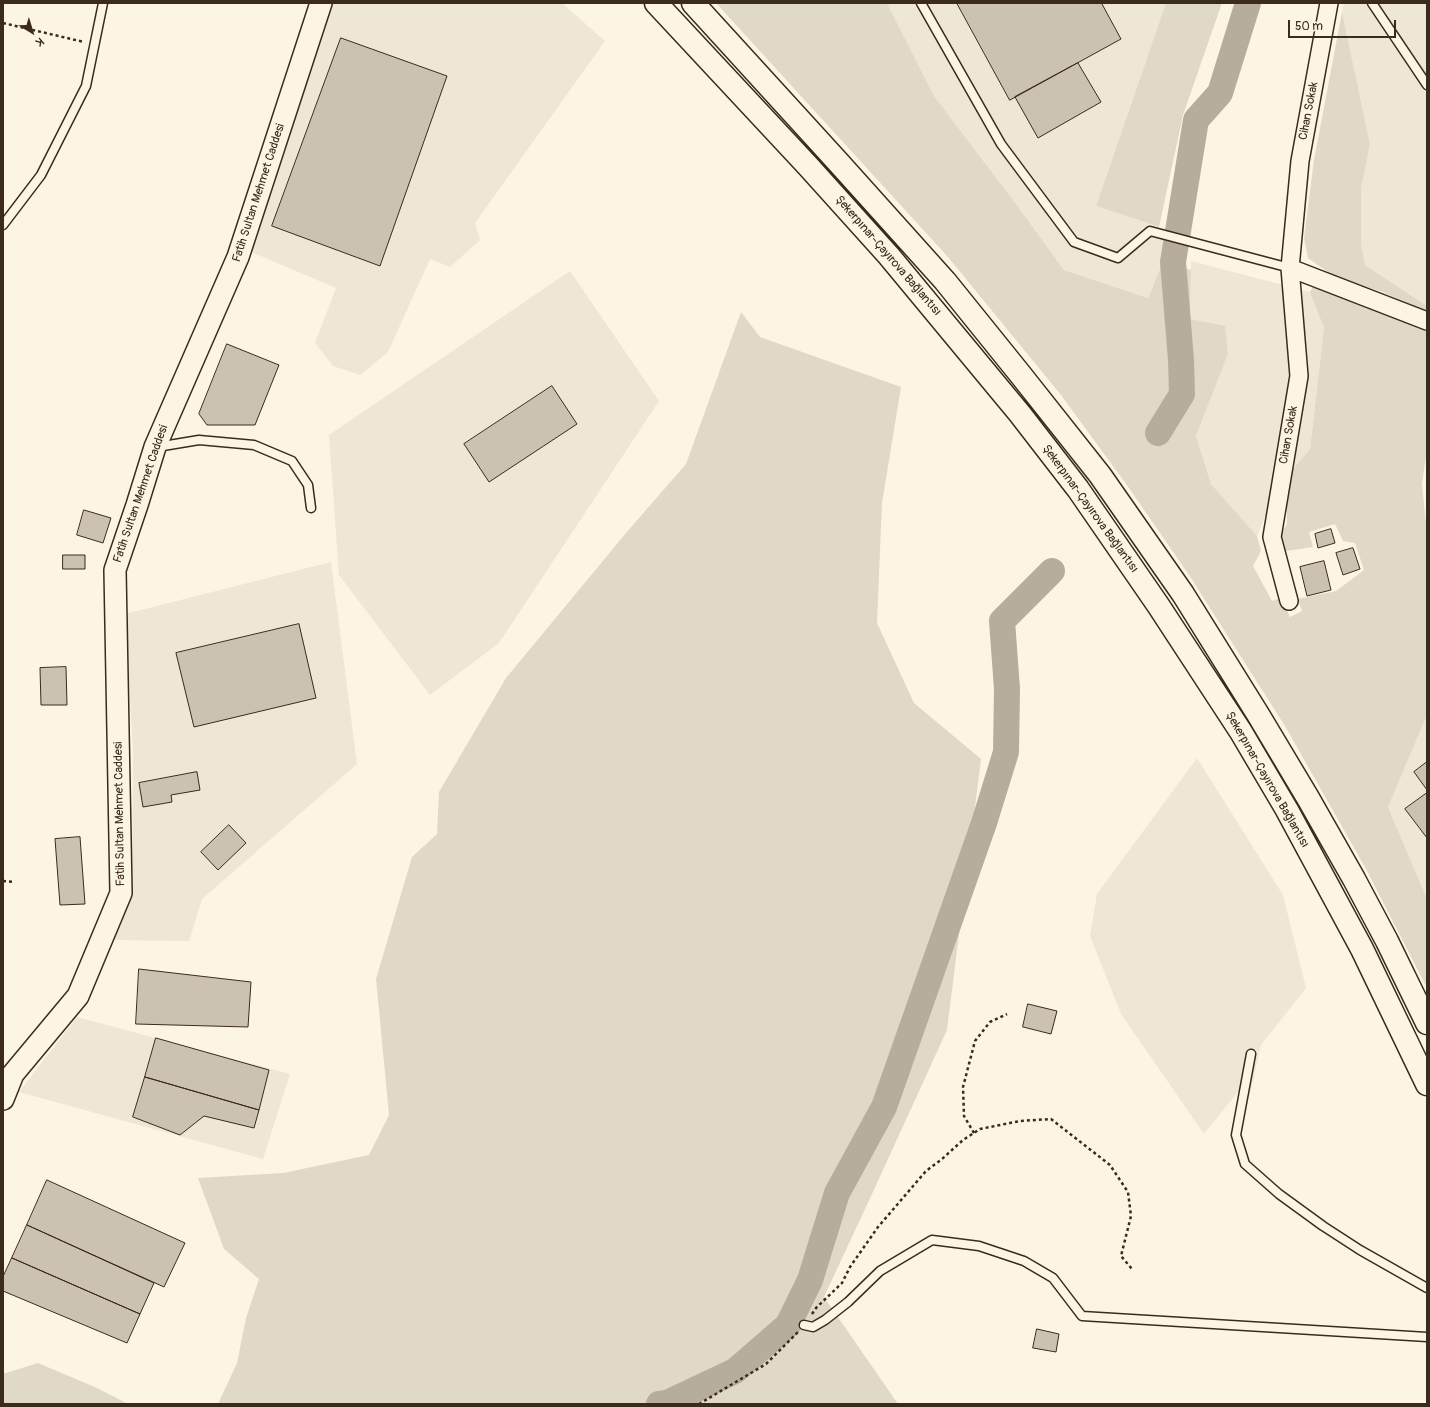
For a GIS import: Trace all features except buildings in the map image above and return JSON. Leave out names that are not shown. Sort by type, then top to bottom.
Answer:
[{"type":"highway","name":"Şekerpınar-Çayırova Bağlantısı","points":[[656,3],[808,166],[889,256],[1020,414],[1078,488],[1158,605],[1241,732],[1283,804],[1362,949],[1427,1084]]},
{"type":"highway","name":"Şekerpınar-Çayırova Bağlantısı","points":[[693,3],[945,281],[1100,475],[1183,594],[1308,798],[1365,900],[1427,1023]]},
{"type":"street","name":"Fatih Sultan Mehmet Caddesi","points":[[3,1099],[13,1074],[78,996],[121,893],[115,570],[138,505],[155,447],[238,257],[321,3]]},
{"type":"street","name":"Cihan Sokak","points":[[1288,601],[1272,537],[1299,376],[1290,268],[1300,161],[1329,3]]},
{"type":"street","points":[[1290,268],[1427,321]]},
{"type":"lane","points":[[3,225],[41,175],[86,86],[103,3]]},
{"type":"lane","points":[[921,3],[1001,144],[1074,242],[1118,258],[1150,231],[1290,268]]},
{"type":"lane","points":[[1372,3],[1427,85]]},
{"type":"lane","points":[[155,447],[199,440],[254,445],[292,461],[308,485],[311,508]]},
{"type":"lane","points":[[1252,1054],[1236,1135],[1245,1164],[1280,1194],[1323,1226],[1360,1250],[1427,1288]]},
{"type":"lane","points":[[804,1325],[814,1327],[825,1320],[848,1302],[880,1271],[932,1240],[979,1246],[1024,1261],[1053,1278],[1082,1316],[1427,1338]]},
{"type":"path","points":[[3,23],[94,45]]},
{"type":"path","points":[[3,881],[14,882]]},
{"type":"path","points":[[974,1133],[964,1116],[963,1087],[976,1041],[990,1022],[1007,1014]]},
{"type":"shaded area","points":[[332,3],[562,3],[605,41],[475,223],[480,240],[450,267],[430,259],[388,352],[360,375],[333,366],[315,343],[336,288],[249,251]]},
{"type":"shaded area","points":[[716,3],[887,3],[934,96],[1064,270],[1148,298],[1163,262],[1191,270],[1190,319],[1225,326],[1228,354],[1196,436],[1211,484],[1257,536],[1261,551],[1253,566],[1272,601],[1281,598],[1290,617],[1302,611],[1298,599],[1336,591],[1364,570],[1355,543],[1343,541],[1335,524],[1309,532],[1313,547],[1286,551],[1281,534],[1287,524],[1287,482],[1292,470],[1310,449],[1324,328],[1310,292],[1315,283],[1427,331],[1427,449],[1422,484],[1427,534],[1427,715],[1388,807],[1427,899],[1427,988],[1366,869],[1285,726],[1189,575],[1129,488],[1061,395],[948,257]]},
{"type":"shaded area","points":[[887,3],[1166,3],[1096,206],[1175,233],[1148,298],[1064,270],[934,96]]},
{"type":"shaded area","points":[[1166,3],[1222,3],[1183,115],[1159,227],[1096,206]]},
{"type":"shaded area","points":[[1344,3],[1427,3],[1427,306],[1365,265],[1361,243],[1361,189],[1370,144],[1342,12]]},
{"type":"shaded area","points":[[1342,12],[1370,144],[1361,189],[1361,243],[1365,265],[1427,306],[1427,311],[1380,291],[1335,277],[1308,258],[1304,238],[1314,160]]},
{"type":"shaded area","points":[[1191,261],[1310,292],[1324,328],[1310,449],[1275,490],[1257,536],[1211,484],[1196,436],[1228,354],[1190,319]]},
{"type":"shaded area","points":[[570,271],[659,401],[499,643],[430,695],[339,575],[329,435]]},
{"type":"shaded area","points":[[741,312],[760,337],[901,387],[882,503],[877,623],[914,703],[981,759],[947,1030],[824,1297],[898,1404],[218,1404],[237,1363],[246,1318],[259,1279],[224,1249],[198,1178],[283,1173],[369,1155],[389,1115],[376,979],[412,857],[437,834],[439,792],[506,678],[626,533],[686,464]]},
{"type":"shaded area","points":[[331,562],[357,764],[202,899],[189,941],[112,940],[132,893],[133,750],[125,614]]},
{"type":"shaded area","points":[[1427,715],[1427,899],[1388,807]]},
{"type":"shaded area","points":[[1197,758],[1283,895],[1306,988],[1261,1045],[1249,1098],[1241,1088],[1204,1134],[1121,1014],[1090,936],[1097,894]]},
{"type":"shaded area","points":[[77,1017],[290,1074],[263,1159],[19,1092]]},
{"type":"shaded area","points":[[38,1363],[97,1388],[128,1404],[3,1404],[3,1374]]},
{"type":"waterway","points":[[1158,433],[1182,394],[1181,360],[1173,262],[1196,120],[1220,93],[1248,3]]},
{"type":"waterway","points":[[659,1404],[667,1403],[735,1371],[788,1325],[810,1280],[837,1193],[884,1107],[984,823],[1006,752],[1007,689],[1002,621],[1052,571]]}]
